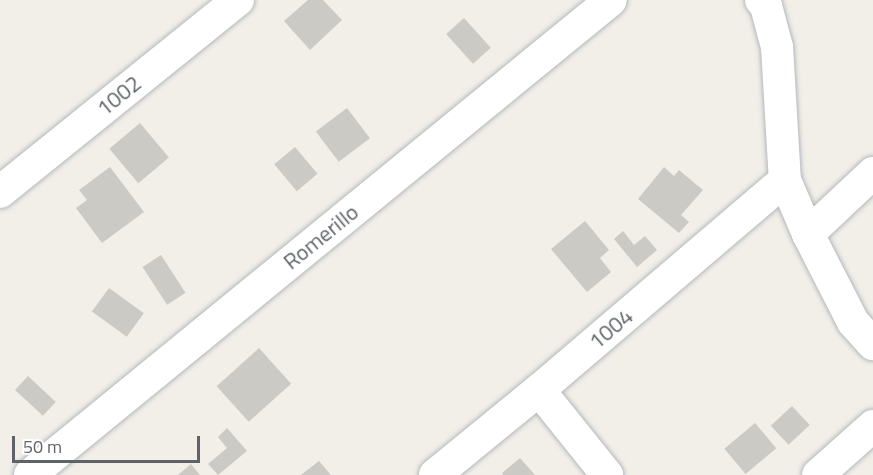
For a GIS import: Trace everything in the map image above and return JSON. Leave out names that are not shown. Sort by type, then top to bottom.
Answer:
[{"type":"street","name":"1002","points":[[0,192],[238,0]]},
{"type":"street","name":"Romerillo","points":[[30,475],[611,0]]},
{"type":"street","points":[[761,0],[766,6],[777,47],[785,180],[808,234],[853,322],[873,344]]},
{"type":"street","points":[[808,234],[873,173]]},
{"type":"street","name":"1004","points":[[435,475],[539,390],[785,180]]},
{"type":"street","points":[[539,390],[607,475]]},
{"type":"street","points":[[818,475],[873,426]]},
{"type":"building","points":[[308,0],[323,0],[342,20],[310,50],[284,21]]},
{"type":"building","points":[[464,18],[491,48],[473,64],[446,34]]},
{"type":"building","points":[[347,108],[370,138],[339,162],[316,131]]},
{"type":"building","points":[[140,123],[169,157],[138,183],[109,149]]},
{"type":"building","points":[[295,147],[317,174],[297,191],[274,164]]},
{"type":"building","points":[[110,167],[144,212],[102,243],[76,208],[87,200],[79,190]]},
{"type":"building","points":[[664,167],[674,176],[679,170],[703,190],[681,215],[689,222],[679,233],[638,199]]},
{"type":"building","points":[[585,221],[609,250],[600,258],[611,272],[587,292],[551,249]]},
{"type":"building","points":[[623,231],[634,245],[645,236],[657,250],[637,267],[614,239]]},
{"type":"building","points":[[161,255],[186,293],[167,305],[143,267]]},
{"type":"building","points":[[109,288],[144,313],[127,337],[92,311]]},
{"type":"building","points":[[259,348],[291,384],[249,422],[217,386]]},
{"type":"building","points":[[28,376],[56,402],[43,416],[15,390]]},
{"type":"building","points":[[792,406],[810,425],[789,445],[771,426]]},
{"type":"building","points":[[755,423],[776,448],[746,474],[724,449]]},
{"type":"building","points":[[227,428],[247,451],[218,475],[208,464],[227,448],[218,437]]},
{"type":"building","points":[[520,458],[535,475],[503,475],[502,473]]},
{"type":"building","points":[[319,461],[331,475],[301,475]]},
{"type":"building","points":[[191,464],[200,475],[178,475]]}]
